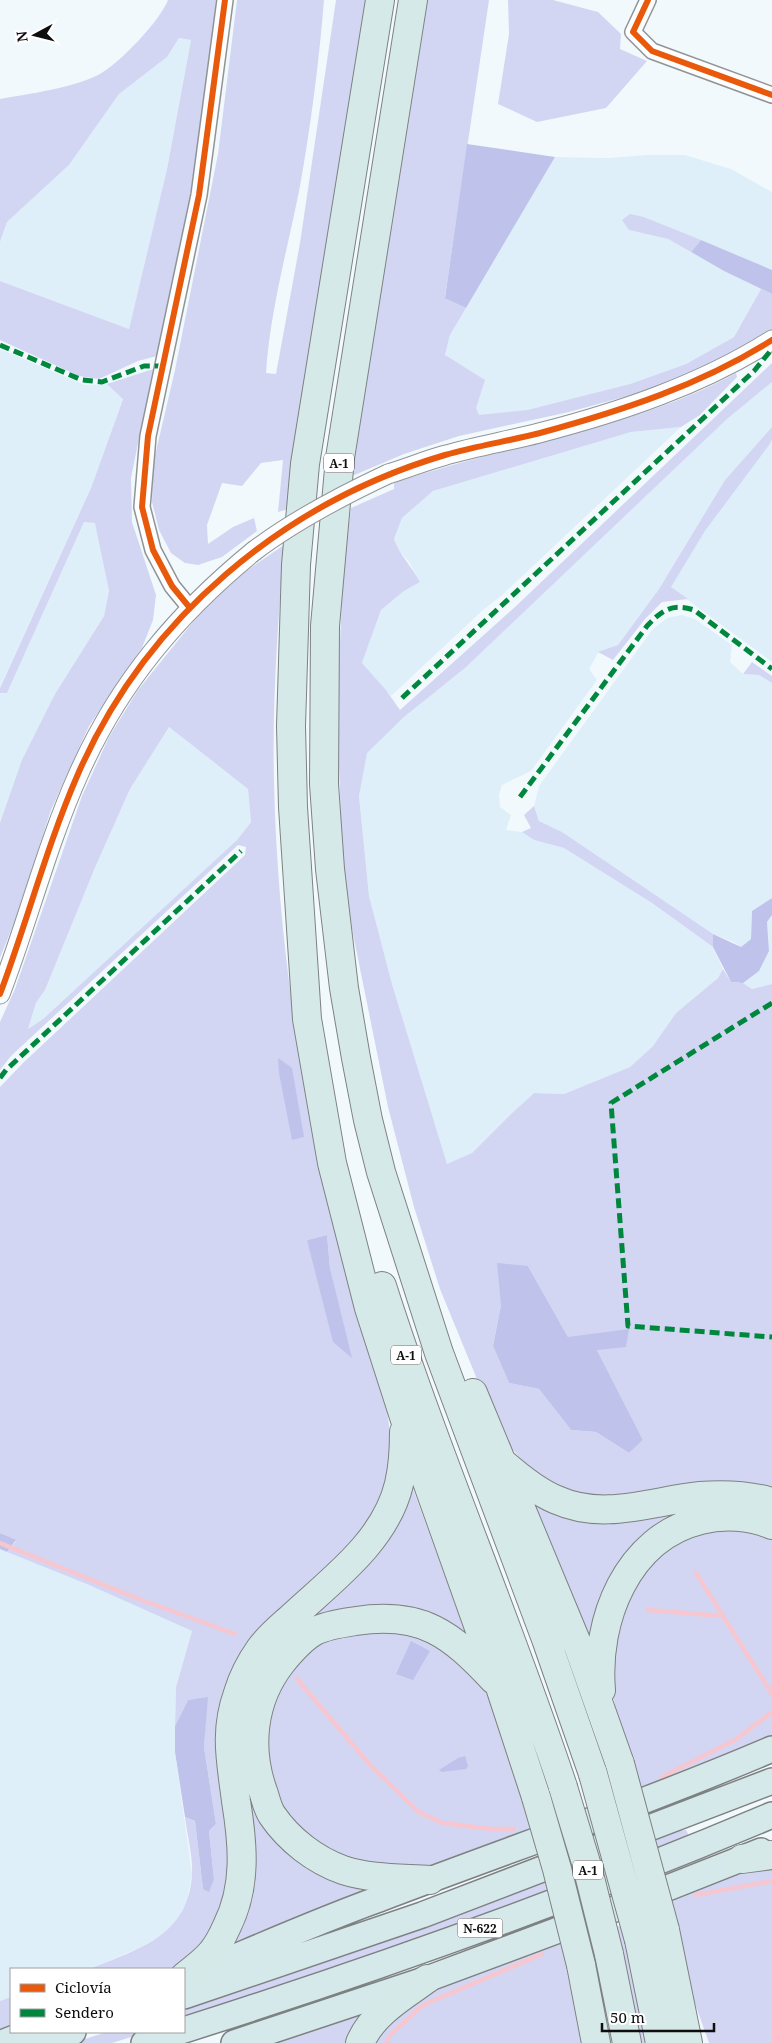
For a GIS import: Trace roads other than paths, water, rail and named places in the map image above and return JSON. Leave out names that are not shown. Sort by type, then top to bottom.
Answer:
[{"type":"highway","name":"A-1","points":[[380,0],[305,464],[296,566],[291,726],[293,807],[301,909],[327,1077],[356,1200],[393,1320],[505,1621],[563,1787],[586,1866],[608,1954],[627,2043]]},
{"type":"highway","name":"A-1","points":[[413,0],[340,458],[325,626],[324,784],[330,869],[344,988],[368,1120],[382,1172],[439,1353],[546,1639],[593,1774],[639,1940],[660,2043]]},
{"type":"highway","points":[[301,909],[307,1019],[332,1162],[369,1308],[405,1420],[499,1684],[536,1797],[557,1869],[581,1965],[596,2043]]},
{"type":"highway","points":[[382,1172],[580,1648],[620,1764],[665,1930],[686,2030],[697,2043]]},
{"type":"highway","points":[[185,1977],[212,1952],[233,1914],[240,1891],[243,1866],[242,1842],[230,1767],[228,1740],[231,1716],[246,1671],[259,1650],[273,1634],[357,1557],[376,1532],[387,1514],[399,1486],[403,1461],[405,1420]]},
{"type":"highway","points":[[502,1462],[522,1480],[556,1500],[581,1508],[609,1510],[700,1496],[726,1495],[752,1497],[772,1502]]},
{"type":"highway","points":[[603,1714],[600,1682],[606,1628],[622,1582],[638,1559],[648,1548],[672,1531],[716,1516],[747,1518],[772,1525]]},
{"type":"highway","points":[[430,1880],[384,1877],[344,1870],[316,1857],[292,1839],[271,1814],[260,1782],[254,1744],[254,1723],[260,1702],[273,1673],[294,1648],[315,1631],[344,1623],[376,1618],[404,1619],[429,1626],[474,1658],[499,1684]]},
{"type":"highway","points":[[185,1978],[335,1916],[692,1783],[772,1749]]},
{"type":"highway","name":"N-622","points":[[185,1996],[422,1916],[772,1781]]},
{"type":"highway","name":"N-622","points":[[185,2030],[445,1941],[606,1882],[772,1815]]},
{"type":"highway","points":[[234,2043],[427,1979],[772,1846]]},
{"type":"highway","points":[[742,1859],[772,1855]]},
{"type":"highway","points":[[360,2043],[375,2020],[389,2006],[427,1979]]},
{"type":"highway","points":[[2,2043],[27,2033]]},
{"type":"highway","points":[[37,2043],[70,2033]]},
{"type":"highway","points":[[144,2043],[177,2033]]},
{"type":"street","points":[[190,608],[172,586],[153,550],[142,507],[148,436],[200,195],[225,0]]},
{"type":"street","points":[[648,0],[633,32],[652,51],[772,95]]},
{"type":"street","points":[[0,994],[60,822],[79,773],[102,726],[127,685],[190,608],[221,578],[289,526],[318,509],[388,474],[446,455],[539,433],[630,406],[685,385],[743,358],[772,340]]},
{"type":"waterway","points":[[0,1543],[139,1599],[235,1634]]},
{"type":"waterway","points":[[696,1573],[772,1694]]},
{"type":"waterway","points":[[648,1610],[723,1616]]},
{"type":"waterway","points":[[297,1679],[371,1766],[420,1813],[443,1823],[491,1829],[514,1829]]},
{"type":"waterway","points":[[662,1777],[735,1740],[772,1712]]},
{"type":"waterway","points":[[696,1895],[772,1881]]},
{"type":"waterway","points":[[386,2043],[391,2034],[423,2005],[542,1954]]}]
